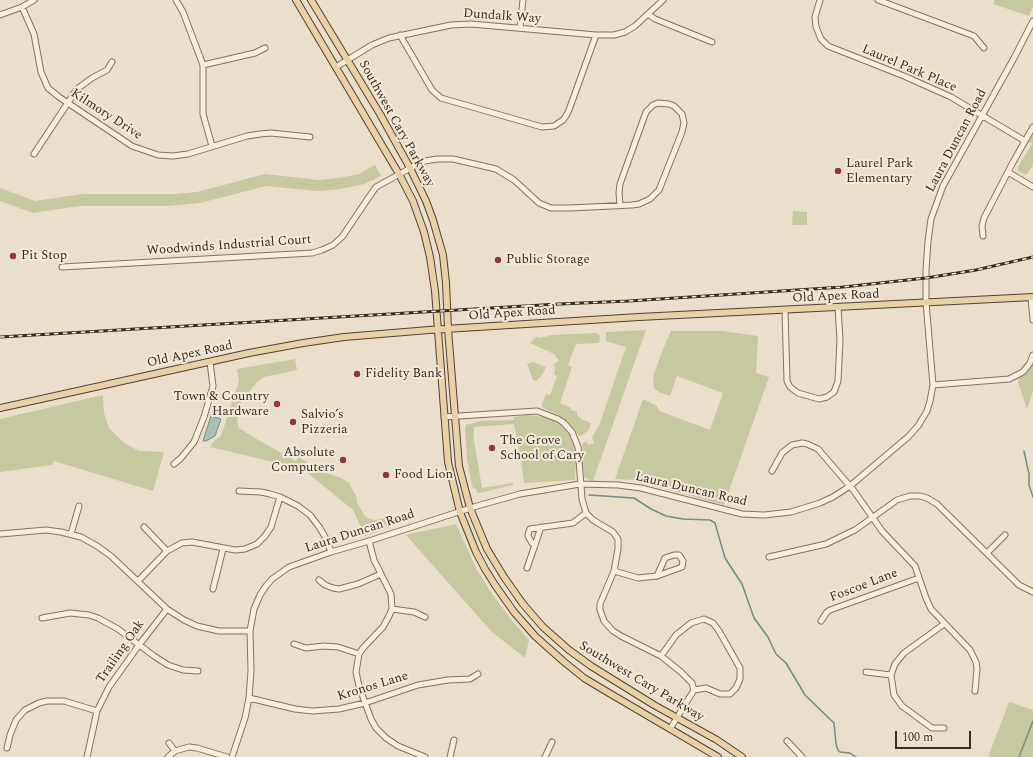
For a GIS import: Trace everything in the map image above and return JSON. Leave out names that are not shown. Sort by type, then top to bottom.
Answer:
[{"type":"main road","name":"Southwest Cary Parkway","points":[[296,0],[399,174],[413,201],[427,244],[435,291],[448,462],[460,512],[476,552],[495,585],[514,612],[535,636],[563,661],[584,678],[718,757]]},
{"type":"main road","name":"Southwest Cary Parkway","points":[[311,0],[410,168],[426,201],[435,227],[443,255],[446,283],[454,416],[459,466],[470,508],[487,549],[504,577],[524,604],[543,627],[569,650],[591,666],[654,705],[717,740],[742,757]]},
{"type":"main road","name":"Old Apex Road","points":[[0,408],[210,362],[303,343],[344,337],[639,317],[1032,297]]},
{"type":"street","points":[[0,15],[22,7],[34,0]]},
{"type":"street","points":[[176,0],[183,12],[203,65],[204,121],[212,146]]},
{"type":"street","points":[[520,28],[523,0]]},
{"type":"street","name":"Dundalk Way","points":[[336,67],[372,45],[400,35],[441,26],[462,24],[596,35],[614,35],[625,32],[635,26],[663,0]]},
{"type":"street","name":"Laurel Park Place","points":[[820,0],[815,17],[816,27],[821,39],[833,50],[904,76],[951,97],[1025,141]]},
{"type":"street","points":[[878,0],[974,36],[984,48]]},
{"type":"street","name":"Kilmory Drive","points":[[22,7],[34,34],[41,72],[45,83],[52,92],[132,146],[150,153],[165,156],[180,155],[247,136],[265,133],[310,137]]},
{"type":"street","points":[[648,14],[655,19],[712,42]]},
{"type":"street","name":"Laura Duncan Road","points":[[232,757],[245,718],[249,698],[251,671],[250,632],[252,615],[256,601],[272,579],[289,567],[331,552],[470,508],[520,494],[580,484],[618,485],[640,488],[732,512],[752,515],[777,514],[803,509],[833,497],[850,486],[913,432],[926,411],[930,401],[933,385],[926,302],[926,253],[931,219],[943,186],[1033,22]]},
{"type":"street","points":[[400,35],[432,90],[441,98],[542,127],[554,126],[566,116],[596,35]]},
{"type":"street","points":[[203,65],[255,53],[265,48]]},
{"type":"street","points":[[34,154],[81,86],[107,70],[112,62]]},
{"type":"street","name":"Woodwinds Industrial Court","points":[[62,267],[312,253],[333,245],[342,237],[372,192],[381,184],[410,168],[430,160],[453,159],[482,165],[501,171],[514,180],[540,203],[556,209],[632,205],[646,202],[654,196],[662,185],[683,127],[682,114],[674,106],[658,103],[653,105],[646,112],[620,184],[620,205]]},
{"type":"street","points":[[983,236],[982,226],[984,218],[1033,127]]},
{"type":"street","points":[[1008,172],[1033,187]]},
{"type":"street","points":[[1032,297],[1033,320]]},
{"type":"street","points":[[785,310],[787,381],[790,387],[798,393],[819,399],[827,397],[834,392],[838,382],[840,334],[838,307]]},
{"type":"street","points":[[933,385],[1009,379],[1023,372],[1033,356]]},
{"type":"street","points":[[174,464],[194,442],[213,391],[214,382],[210,362]]},
{"type":"street","points":[[444,417],[537,411],[558,419],[564,423],[572,432],[576,441],[579,454],[580,484],[583,505],[586,513],[593,520],[610,529],[618,539],[618,549],[614,571],[600,604],[600,610],[604,621],[613,631],[621,636],[662,656],[688,678],[694,690]]},
{"type":"street","points":[[772,471],[782,453],[788,447],[796,444],[807,444],[818,449],[850,486],[886,536],[915,566],[931,609],[967,646],[972,654],[977,669],[976,690]]},
{"type":"street","points":[[239,491],[261,492],[280,497],[304,510],[324,533],[331,552]]},
{"type":"street","points":[[768,557],[826,544],[845,536],[897,500],[914,496],[927,498],[937,504],[1019,585],[1033,592]]},
{"type":"street","points":[[138,581],[167,552],[178,544],[187,542],[198,543],[223,549],[235,550],[245,549],[256,544],[261,541],[271,527],[280,497]]},
{"type":"street","points":[[71,534],[79,506]]},
{"type":"street","points":[[535,545],[528,536],[528,531],[530,529],[573,523],[586,513]]},
{"type":"street","points":[[144,527],[167,552]]},
{"type":"street","points":[[526,568],[541,527]]},
{"type":"street","points":[[0,534],[46,530],[71,534],[90,541],[103,549],[167,609],[184,620],[208,629],[219,631],[250,632]]},
{"type":"street","points":[[987,553],[1005,535]]},
{"type":"street","points":[[369,541],[374,560],[391,594],[392,609],[383,627],[359,654],[357,678],[373,724],[381,733],[398,746],[425,757]]},
{"type":"street","points":[[214,589],[223,549]]},
{"type":"street","points":[[614,571],[638,578],[657,576],[682,567],[683,561],[679,555],[665,558],[657,576]]},
{"type":"street","points":[[319,580],[325,585],[333,588],[346,588],[381,574]]},
{"type":"street","name":"Foscoe Lane","points":[[821,621],[830,610],[919,578]]},
{"type":"street","name":"Trailing Oak","points":[[87,757],[97,711],[112,683],[167,609]]},
{"type":"street","points":[[392,609],[414,612],[425,617]]},
{"type":"street","points":[[42,618],[70,613],[89,615],[108,622],[168,665],[183,670],[198,671]]},
{"type":"street","points":[[662,656],[676,635],[690,623],[704,619],[713,623],[740,668],[740,679],[736,688],[730,694],[720,694],[706,688],[694,690],[670,729]]},
{"type":"street","points":[[944,624],[904,652],[895,664],[891,675],[894,695],[902,706],[932,728],[944,728]]},
{"type":"street","points":[[294,644],[306,648],[324,646],[338,647],[359,654]]},
{"type":"street","points":[[866,672],[891,675]]},
{"type":"street","name":"Kronos Lane","points":[[249,698],[295,709],[312,711],[339,709],[365,703],[418,685],[470,678],[478,674]]},
{"type":"street","points":[[7,748],[16,720],[25,710],[39,702],[64,701],[97,711]]},
{"type":"street","points":[[450,757],[454,740]]},
{"type":"street","points":[[786,741],[802,757]]},
{"type":"street","points":[[545,757],[552,742]]},
{"type":"street","points":[[169,743],[175,751]]},
{"type":"street","points":[[168,757],[175,751],[189,748],[197,748],[227,757]]},
{"type":"green space","points":[[995,0],[1033,0],[1033,6],[1029,16],[993,4]]},
{"type":"green space","points":[[1033,134],[1033,142],[1028,143]]},
{"type":"green space","points":[[1033,142],[1033,165],[1026,175],[1018,171],[1018,167]]},
{"type":"green space","points":[[375,165],[381,176],[364,184],[341,189],[318,191],[266,186],[200,203],[168,206],[79,206],[33,213],[0,201],[0,188],[35,201],[83,194],[175,194],[197,192],[265,174],[318,180],[339,178],[359,174]]},
{"type":"green space","points":[[793,211],[807,212],[807,225],[792,225]]},
{"type":"green space","points":[[646,330],[593,481],[591,481],[584,477],[582,444],[586,441],[588,445],[594,443],[592,437],[599,426],[626,347],[606,341],[606,332]]},
{"type":"green space","points":[[671,331],[722,331],[758,336],[756,373],[769,377],[724,505],[634,480],[615,479],[643,399],[657,406],[659,411],[710,430],[723,393],[677,376],[670,396],[659,392],[654,388],[653,377]]},
{"type":"green space","points":[[597,333],[600,336],[599,343],[576,344],[568,365],[572,367],[560,403],[577,412],[577,415],[581,419],[591,423],[588,431],[580,436],[562,417],[542,407],[546,394],[550,395],[557,376],[554,374],[554,364],[559,361],[554,354],[530,343],[536,337],[541,338],[551,335]]},
{"type":"green space","points":[[295,359],[297,370],[264,377],[258,381],[242,400],[237,421],[239,428],[296,461],[299,457],[317,470],[341,478],[349,483],[356,496],[357,503],[365,516],[375,520],[392,517],[395,525],[365,536],[353,510],[303,469],[210,447],[214,441],[221,436],[239,381],[237,369]]},
{"type":"green space","points":[[533,362],[546,367],[542,375],[536,381],[533,380],[527,364]]},
{"type":"green space","points":[[1033,365],[1033,391],[1027,409],[1018,382],[1019,379]]},
{"type":"green space","points":[[103,395],[104,413],[109,428],[124,443],[139,451],[164,452],[153,491],[54,461],[52,465],[0,472],[0,419]]},
{"type":"green space","points":[[529,415],[553,420],[570,434],[573,440],[576,455],[575,480],[524,483],[514,424],[474,427],[474,441],[482,488],[513,483],[513,485],[477,493],[476,488],[474,489],[472,486],[467,459],[466,425],[481,421],[514,420],[513,417]]},
{"type":"green space","points":[[456,524],[477,570],[494,597],[529,640],[525,658],[491,631],[406,535]]},
{"type":"green space","points":[[1009,702],[1033,710],[1033,757],[988,757]]},
{"type":"water","points":[[211,416],[221,419],[215,436],[203,441]]},
{"type":"waterway","points":[[1024,451],[1029,474],[1029,485],[1033,497]]},
{"type":"waterway","points":[[589,495],[634,498],[651,509],[666,516],[683,519],[710,520],[715,523],[725,558],[742,584],[754,618],[768,637],[776,654],[786,663],[805,695],[834,723],[838,750],[840,752],[850,753],[856,757]]},
{"type":"waterway","points":[[1019,757],[1033,721]]},
{"type":"railway","points":[[0,337],[629,301],[843,287],[926,278],[976,270],[1033,257]]},
{"type":"place","name":"Laurel Park Elementary","points":[[838,171]]},
{"type":"place","name":"Pit Stop","points":[[13,256]]},
{"type":"place","name":"Public Storage","points":[[498,260]]},
{"type":"place","name":"Fidelity Bank","points":[[357,374]]},
{"type":"place","name":"Town & Country Hardware","points":[[277,404]]},
{"type":"place","name":"Salvio’s Pizzeria","points":[[293,422]]},
{"type":"place","name":"The Grove School of Cary","points":[[492,448]]},
{"type":"place","name":"Absolute Computers","points":[[343,460]]},
{"type":"place","name":"Food Lion","points":[[386,475]]}]
